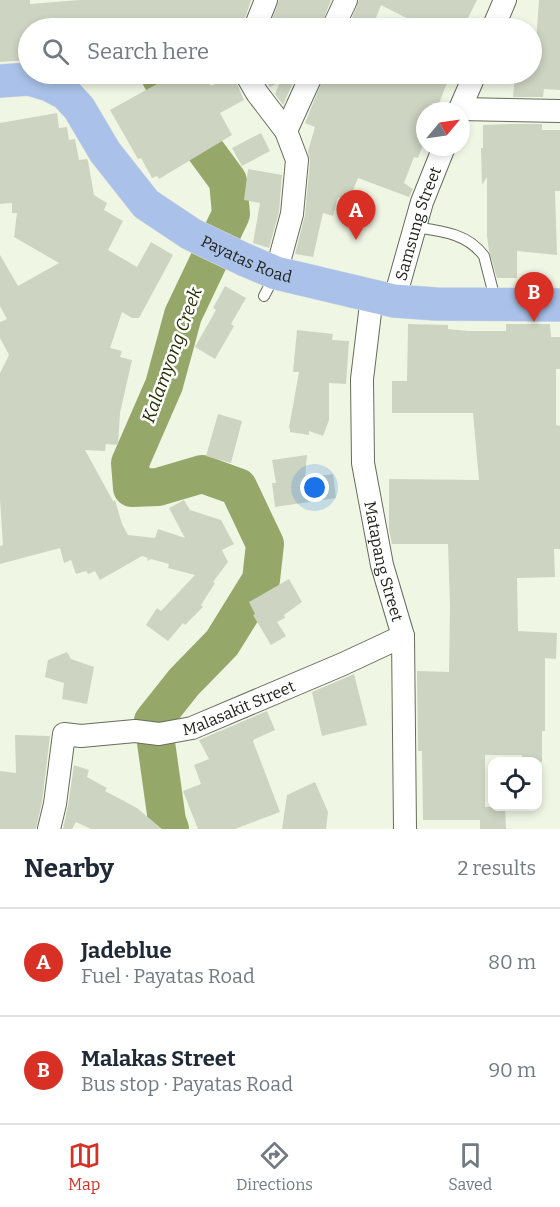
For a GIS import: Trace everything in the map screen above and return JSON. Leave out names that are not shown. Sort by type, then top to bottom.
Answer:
[{"type":"main road","name":"Payatas Road","points":[[0,81],[18,80]]},
{"type":"main road","name":"Payatas Road","points":[[46,84],[66,94],[79,108],[105,152],[146,204],[191,234],[243,259],[270,285],[436,304],[560,304]]},
{"type":"street","points":[[259,18],[266,0]]},
{"type":"street","points":[[338,18],[346,0]]},
{"type":"street","points":[[497,18],[505,0]]},
{"type":"street","points":[[252,84],[286,131],[297,160],[292,214],[270,285]]},
{"type":"street","points":[[286,131],[307,84]]},
{"type":"street","points":[[463,102],[471,84]]},
{"type":"street","points":[[470,110],[560,111]]},
{"type":"street","name":"Samsung Street","points":[[383,298],[414,227],[440,156]]},
{"type":"street","name":"Matapang Street","points":[[383,298],[362,379],[363,463],[382,565],[403,636],[405,829]]},
{"type":"street","name":"Malasakit Street","points":[[49,829],[55,804],[64,734],[81,736],[135,731],[159,734],[192,728],[403,636]]},
{"type":"lane","points":[[414,227],[448,232],[464,238],[481,252],[496,303]]},
{"type":"building","points":[[0,0],[30,0],[30,4],[80,0],[251,0],[245,18],[18,18],[18,61],[0,62]]},
{"type":"building","points":[[279,0],[331,0],[324,18],[273,18]]},
{"type":"building","points":[[359,0],[477,0],[468,18],[406,18],[381,5],[376,18],[352,18]]},
{"type":"building","points":[[539,0],[560,0],[560,90],[544,89],[543,97],[513,97],[514,84],[542,84],[542,18],[538,18]]},
{"type":"building","points":[[157,84],[210,84],[211,86],[237,84],[244,100],[220,113],[232,135],[159,179],[157,176],[152,178],[141,158],[138,159],[110,110]]},
{"type":"building","points":[[279,84],[292,84],[283,105],[275,94]]},
{"type":"building","points":[[321,84],[447,84],[440,102],[416,102],[416,156],[419,156],[414,157],[404,183],[413,189],[409,197],[358,178],[348,202],[338,197],[333,216],[323,213],[313,257],[295,254],[305,215],[310,161],[308,151],[315,127],[305,123]]},
{"type":"building","points":[[57,113],[59,128],[67,127],[69,140],[75,139],[79,160],[87,159],[88,161],[94,195],[107,203],[104,210],[123,221],[108,250],[137,267],[151,242],[173,255],[139,318],[132,318],[122,312],[110,348],[122,351],[120,357],[132,360],[120,413],[118,445],[106,444],[105,451],[85,450],[113,501],[115,500],[128,535],[155,538],[158,529],[185,538],[169,508],[184,500],[190,510],[221,520],[234,544],[222,550],[228,562],[213,582],[215,583],[201,605],[203,607],[185,625],[183,623],[168,641],[146,625],[157,608],[161,611],[195,575],[168,568],[169,564],[151,559],[147,561],[148,558],[142,556],[100,580],[95,571],[88,574],[86,571],[76,574],[71,560],[64,563],[60,548],[0,564],[0,546],[3,545],[0,499],[0,373],[9,355],[0,338],[0,322],[7,319],[0,306],[0,255],[18,286],[59,263],[14,237],[17,213],[12,213],[12,203],[0,204],[0,123]]},
{"type":"building","points":[[542,124],[542,130],[560,130],[560,191],[555,191],[557,255],[517,251],[517,278],[497,278],[487,236],[487,177],[482,185],[483,125]]},
{"type":"building","points":[[261,133],[270,151],[242,166],[232,148]]},
{"type":"building","points":[[248,169],[282,175],[279,212],[269,248],[253,243],[260,203],[244,200]]},
{"type":"building","points":[[225,286],[246,298],[231,324],[234,326],[215,359],[195,347],[216,310],[213,308]]},
{"type":"building","points":[[408,324],[448,325],[448,329],[468,331],[506,331],[506,324],[550,324],[551,337],[560,337],[560,369],[556,369],[556,425],[560,426],[560,549],[554,549],[555,577],[517,578],[518,631],[557,633],[556,659],[545,658],[545,731],[542,731],[542,757],[485,755],[485,807],[488,807],[488,811],[505,811],[506,829],[480,829],[480,820],[423,820],[422,751],[418,751],[417,671],[449,672],[448,544],[392,544],[389,530],[389,479],[479,480],[473,413],[392,413],[392,381],[407,381]]},
{"type":"building","points":[[297,330],[333,334],[332,340],[349,341],[346,384],[329,383],[329,420],[323,436],[309,431],[309,435],[290,432],[289,428],[299,372],[293,372]]},
{"type":"building","points":[[218,414],[242,421],[231,463],[206,456]]},
{"type":"building","points":[[307,455],[305,478],[333,474],[336,498],[275,507],[272,483],[276,483],[272,460]]},
{"type":"building","points":[[289,579],[302,602],[284,615],[285,618],[277,622],[286,636],[271,645],[253,615],[255,614],[249,602]]},
{"type":"building","points":[[67,652],[71,659],[94,667],[87,704],[62,699],[64,683],[45,677],[48,660]]},
{"type":"building","points":[[354,674],[367,725],[322,736],[312,692]]},
{"type":"building","points":[[267,711],[275,730],[253,741],[280,812],[235,829],[198,829],[183,791],[201,784],[194,765],[209,759],[199,740]]},
{"type":"building","points":[[15,735],[50,736],[42,802],[36,829],[0,829],[0,771],[16,773]]},
{"type":"building","points":[[74,765],[89,770],[87,777],[107,788],[105,791],[137,808],[162,829],[91,829],[76,822],[72,829],[63,829]]},
{"type":"building","points":[[315,782],[328,812],[326,829],[282,829],[287,795]]},
{"type":"waterway","name":"Kalamyong Creek","points":[[164,84],[184,121],[228,181],[231,214],[183,315],[164,385],[130,463],[132,488],[158,487],[202,474],[238,487],[265,544],[261,580],[222,643],[184,682],[153,721],[170,829]]},
{"type":"place","name":"Jadeblue","points":[[356,240]]},
{"type":"place","name":"Malakas Street","points":[[534,322]]}]
